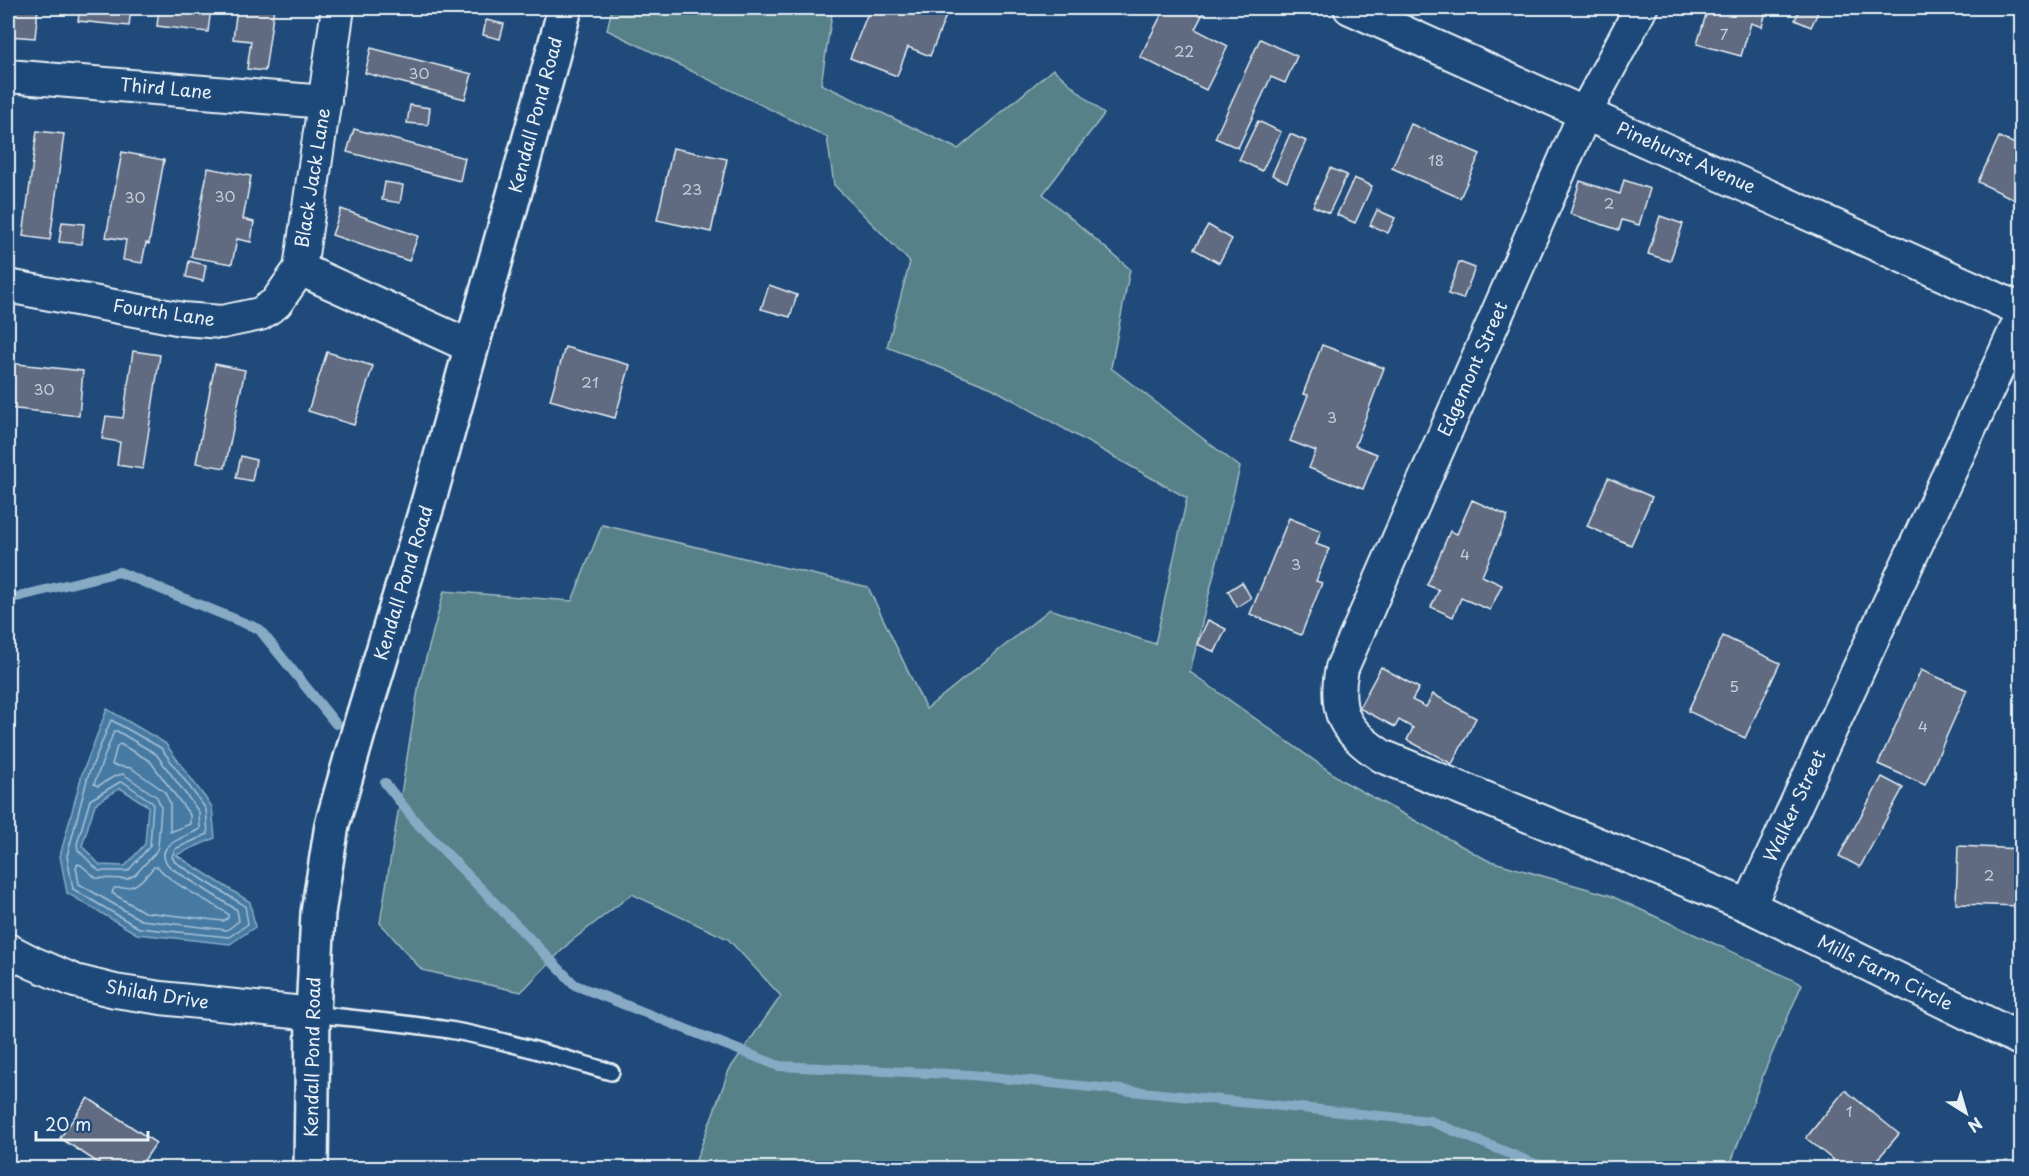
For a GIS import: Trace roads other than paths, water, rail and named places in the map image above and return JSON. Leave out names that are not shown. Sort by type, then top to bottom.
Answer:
[{"type":"street","name":"Black Jack Lane","points":[[338,8],[300,269],[472,347]]},
{"type":"street","name":"Kendall Pond Road","points":[[311,1168],[313,1014],[318,913],[332,825],[358,730],[428,502],[565,8]]},
{"type":"street","name":"Pinehurst Avenue","points":[[1350,8],[2022,310]]},
{"type":"street","name":"Edgemont Street","points":[[1641,8],[1585,113],[1342,668],[1338,685],[1339,707],[1345,723],[1355,736],[1382,756],[1749,906]]},
{"type":"street","name":"Third Lane","points":[[8,76],[325,102]]},
{"type":"street","name":"Fourth Lane","points":[[8,286],[182,319],[222,322],[260,314],[276,303],[300,269]]},
{"type":"street","name":"Walker Street","points":[[1749,906],[2022,316]]},
{"type":"street","name":"Mills Farm Circle","points":[[1749,906],[2022,1040]]},
{"type":"street","name":"Shilah Drive","points":[[8,950],[75,981],[115,991],[313,1014]]},
{"type":"lane","points":[[313,1014],[455,1031],[534,1049],[611,1072]]},
{"type":"water","points":[[107,709],[165,743],[212,807],[215,838],[176,855],[250,902],[255,927],[230,944],[137,934],[67,893],[60,856],[82,774]],"holes":[[[120,788],[148,806],[145,844],[125,866],[100,865],[82,846],[95,804]]]},
{"type":"waterway","points":[[8,599],[119,572],[259,629],[336,724]]},
{"type":"waterway","points":[[385,783],[416,822],[575,985],[779,1066],[971,1075],[1430,1121],[1545,1168]]}]
